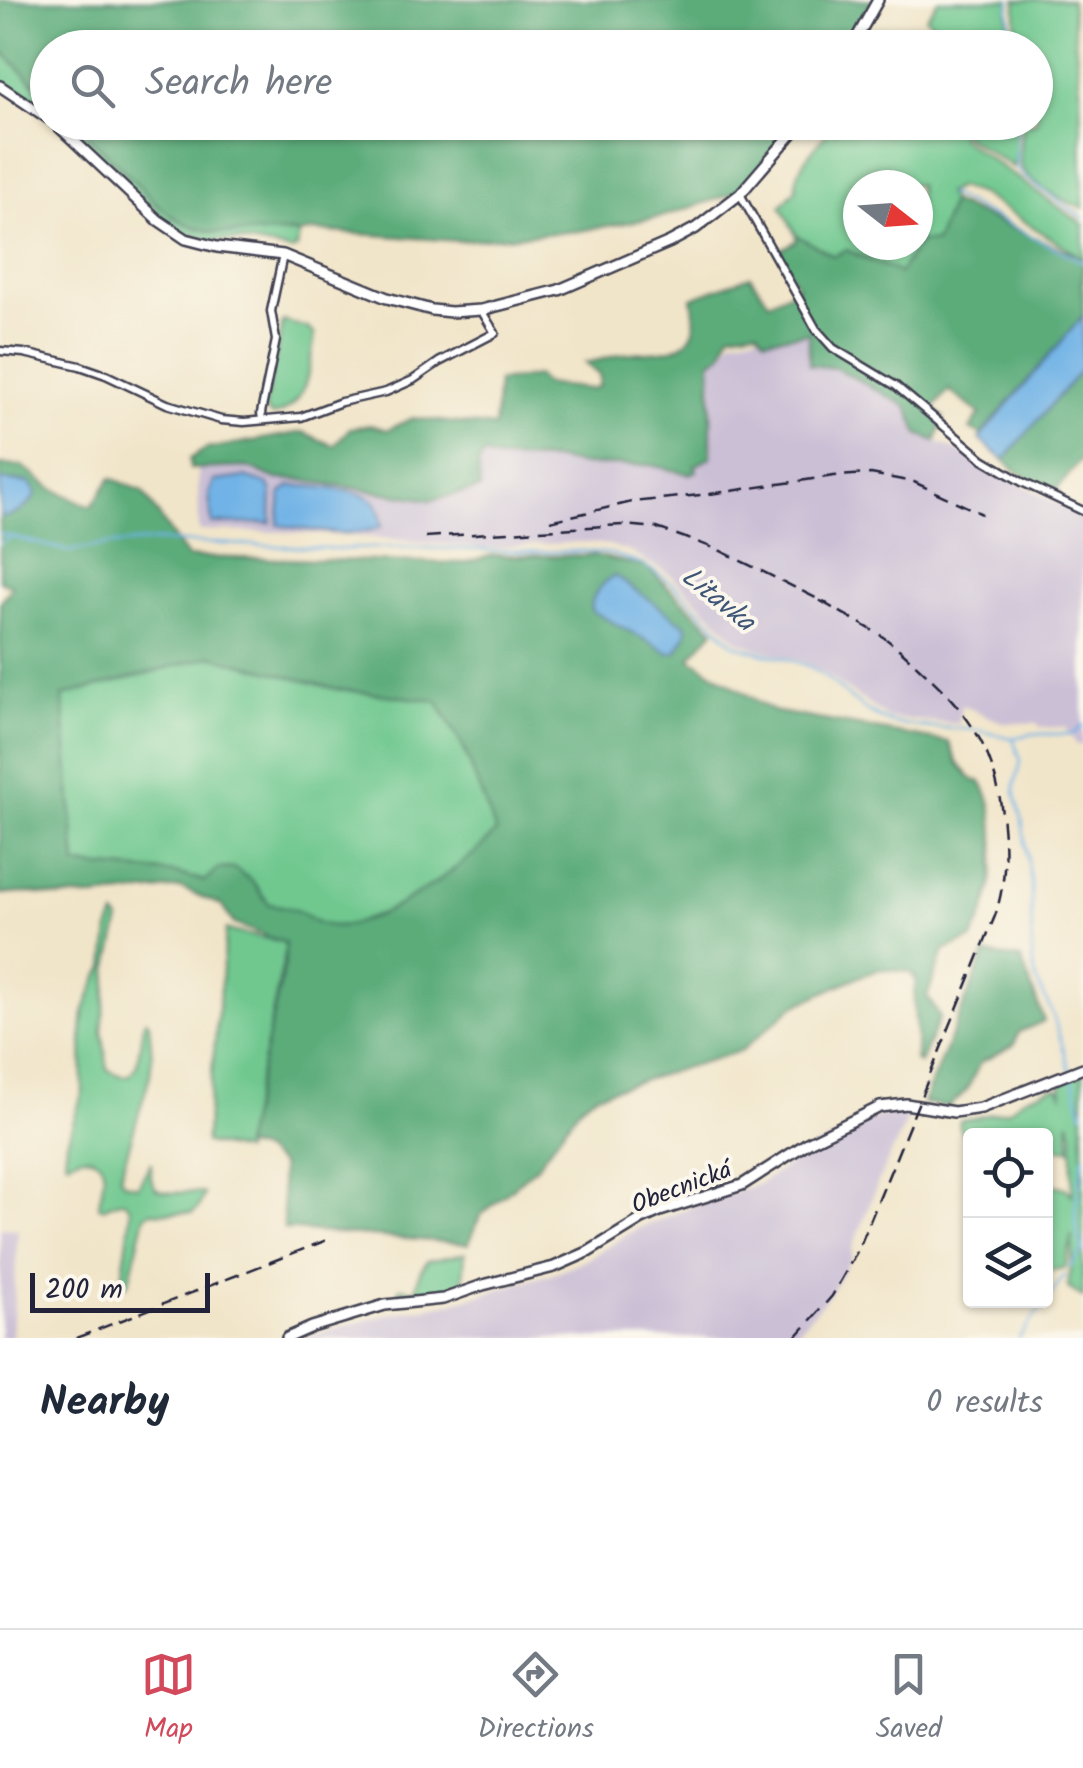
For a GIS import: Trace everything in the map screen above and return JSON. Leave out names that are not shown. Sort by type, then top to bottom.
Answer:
[{"type":"street","points":[[861,30],[878,0]]},
{"type":"street","points":[[0,86],[30,106]]},
{"type":"street","points":[[73,140],[175,234],[186,239],[283,255],[411,306],[452,312],[481,310],[559,290],[670,242],[696,228],[740,194],[786,140]]},
{"type":"street","points":[[740,194],[826,342],[896,386],[982,459],[1083,512]]},
{"type":"street","points":[[262,419],[276,340],[271,311],[283,255]]},
{"type":"street","points":[[0,351],[80,366],[158,400],[220,420],[244,422],[301,417],[398,388],[495,333],[481,310]]},
{"type":"street","name":"Obecnická","points":[[286,1338],[312,1326],[385,1305],[443,1299],[554,1267],[588,1252],[642,1219],[742,1185],[847,1121],[887,1105],[968,1111],[1082,1068]]},
{"type":"shaded area","points":[[809,332],[809,365],[836,368],[909,407],[918,434],[1083,513],[1083,746],[1076,744],[1065,727],[1004,723],[961,705],[959,724],[888,718],[803,661],[738,641],[671,575],[609,545],[581,542],[483,548],[369,537],[199,531],[198,470],[247,467],[277,479],[301,480],[478,464],[484,455],[583,465],[650,465],[681,474],[711,457],[711,361],[722,354],[732,339]]},
{"type":"shaded area","points":[[912,1111],[881,1175],[852,1257],[829,1295],[791,1338],[300,1338],[389,1314],[452,1303],[554,1273],[586,1260],[636,1229],[759,1184],[817,1146],[881,1115]]},
{"type":"shaded area","points":[[0,1228],[18,1229],[12,1338],[0,1338]]},
{"type":"green space","points":[[0,0],[873,0],[857,30],[30,30],[30,79],[0,49]]},
{"type":"green space","points":[[938,0],[1010,0],[1009,30],[929,30],[933,23],[926,18]]},
{"type":"green space","points":[[1016,0],[1071,0],[1080,86],[1083,208],[1037,183],[1020,163],[1021,140],[1053,140],[1053,30],[1016,30]]},
{"type":"green space","points":[[0,49],[30,79],[30,101],[0,80]]},
{"type":"green space","points":[[79,140],[92,140],[162,209],[258,233],[295,233],[299,236],[297,248],[292,251],[210,240],[185,233],[164,219]]},
{"type":"green space","points":[[93,140],[786,140],[739,192],[661,217],[579,231],[458,241],[316,231],[231,233],[195,228],[162,209]]},
{"type":"green space","points":[[821,140],[963,140],[1083,224],[1083,258],[980,194],[959,187],[946,193],[951,202],[933,242],[933,170],[843,170],[843,252],[834,256],[796,235],[781,206],[796,189],[799,172]]},
{"type":"green space","points":[[971,140],[1017,140],[1013,167]]},
{"type":"green space","points":[[951,202],[1083,258],[1083,316],[981,435],[970,429],[980,414],[949,390],[933,409],[944,417],[936,441],[918,434],[908,407],[836,368],[809,365],[809,333],[765,339],[757,329],[730,333],[722,354],[711,361],[711,457],[689,474],[650,465],[583,465],[484,455],[478,464],[480,489],[431,500],[277,479],[247,467],[190,469],[190,459],[206,449],[303,432],[334,446],[350,428],[371,425],[387,430],[413,418],[494,427],[498,381],[537,376],[544,384],[591,389],[599,386],[600,376],[585,363],[668,350],[684,343],[694,329],[692,298],[750,276],[769,302],[798,287],[778,251],[796,241],[796,235],[834,256],[843,252],[843,260],[869,260],[900,273],[908,260],[933,260]]},
{"type":"green space","points":[[869,260],[907,260],[900,273]]},
{"type":"green space","points":[[283,321],[308,328],[315,335],[309,372],[300,395],[284,411],[272,416],[265,409]]},
{"type":"green space","points":[[1083,367],[1083,457],[1054,493],[1004,460]]},
{"type":"green space","points":[[0,465],[22,466],[51,488],[91,507],[111,478],[142,491],[187,557],[464,563],[493,555],[593,555],[647,567],[714,630],[690,658],[773,711],[949,742],[957,762],[974,781],[980,781],[989,799],[994,833],[993,875],[984,914],[972,939],[944,951],[927,996],[940,1017],[920,1063],[915,1061],[916,980],[910,972],[880,969],[794,1006],[741,1051],[597,1094],[582,1104],[536,1167],[480,1216],[468,1244],[284,1229],[280,1165],[262,1151],[243,1146],[285,963],[285,943],[234,924],[221,905],[181,888],[94,897],[0,894],[0,603],[12,586],[0,581],[0,517],[19,512],[34,498],[27,482],[0,480]],"holes":[[[612,577],[676,652],[670,653],[592,611],[597,591]],[[211,656],[337,689],[437,701],[464,749],[496,832],[465,861],[399,905],[354,923],[335,926],[269,904],[252,881],[234,868],[218,869],[205,881],[175,873],[76,865],[63,696]]]},
{"type":"green space","points":[[211,656],[337,689],[437,701],[464,749],[497,832],[466,861],[399,905],[376,916],[335,926],[269,904],[252,881],[218,869],[205,881],[175,873],[76,865],[62,696]]},
{"type":"green space","points":[[115,916],[120,920],[108,970],[102,1031],[108,1070],[130,1075],[137,1064],[146,1020],[152,1056],[120,1177],[124,1183],[138,1186],[151,1162],[151,1179],[156,1189],[204,1194],[193,1213],[152,1212],[145,1216],[125,1286],[122,1282],[130,1208],[124,1201],[99,1207],[103,1174],[94,1158],[65,1160],[83,1091],[84,1012],[105,967],[109,930]]},
{"type":"green space","points":[[226,930],[287,943],[244,1151],[205,1143]]},
{"type":"green space","points":[[985,954],[1021,959],[1044,1021],[1019,1032],[1014,1045],[980,1063],[967,1090],[949,1107],[923,1103]]},
{"type":"green space","points":[[1083,1073],[1083,1298],[1068,1287],[1072,1235],[1065,1268],[1053,1270],[1053,1185],[1066,1188],[1072,1195],[1073,1133],[1069,1120],[1070,1149],[1053,1148],[1053,1128],[963,1128],[963,1135],[959,1127],[960,1121],[1009,1110],[1025,1097],[1054,1087],[1063,1096],[1061,1083]]},
{"type":"green space","points":[[465,1253],[460,1289],[400,1297],[399,1289],[416,1289],[427,1261]]},
{"type":"water","points":[[1083,316],[1083,367],[1004,460],[979,439]]},
{"type":"water","points":[[245,477],[268,484],[272,492],[271,523],[212,524],[209,494],[214,481]]},
{"type":"water","points":[[0,480],[30,483],[36,493],[21,510],[0,517]]},
{"type":"water","points":[[289,486],[330,489],[370,498],[378,507],[382,526],[345,533],[278,525],[281,494]]},
{"type":"water","points":[[615,576],[687,626],[676,652],[670,653],[592,611],[592,600]]},
{"type":"waterway","points":[[1011,0],[1011,30]]},
{"type":"waterway","points":[[1017,140],[1020,174],[1083,218]]},
{"type":"waterway","points":[[948,194],[1083,262]]},
{"type":"waterway","name":"Litavka","points":[[0,534],[69,551],[156,541],[612,554],[644,565],[671,582],[734,644],[808,666],[879,718],[1013,738],[1021,761],[1015,792],[1031,883],[1032,960],[1070,1070]]},
{"type":"waterway","points":[[0,543],[12,537]]},
{"type":"waterway","points":[[1013,738],[1073,734],[1083,726]]},
{"type":"waterway","name":"Litavka","points":[[1072,1078],[1083,1113]]},
{"type":"waterway","name":"Litavka","points":[[1083,1157],[1076,1215],[1083,1249]]},
{"type":"waterway","points":[[1070,1267],[1082,1251]]},
{"type":"waterway","points":[[1019,1338],[1065,1275]]},
{"type":"railway","points":[[550,521],[632,502],[871,474],[914,482],[982,514]]},
{"type":"railway","points":[[425,537],[623,525],[657,528],[717,549],[828,604]]},
{"type":"railway","points":[[795,1338],[832,1296],[859,1248],[995,916],[1004,860],[996,779],[970,723],[942,689],[894,645],[816,598]]},
{"type":"railway","points":[[76,1338],[327,1240]]}]
